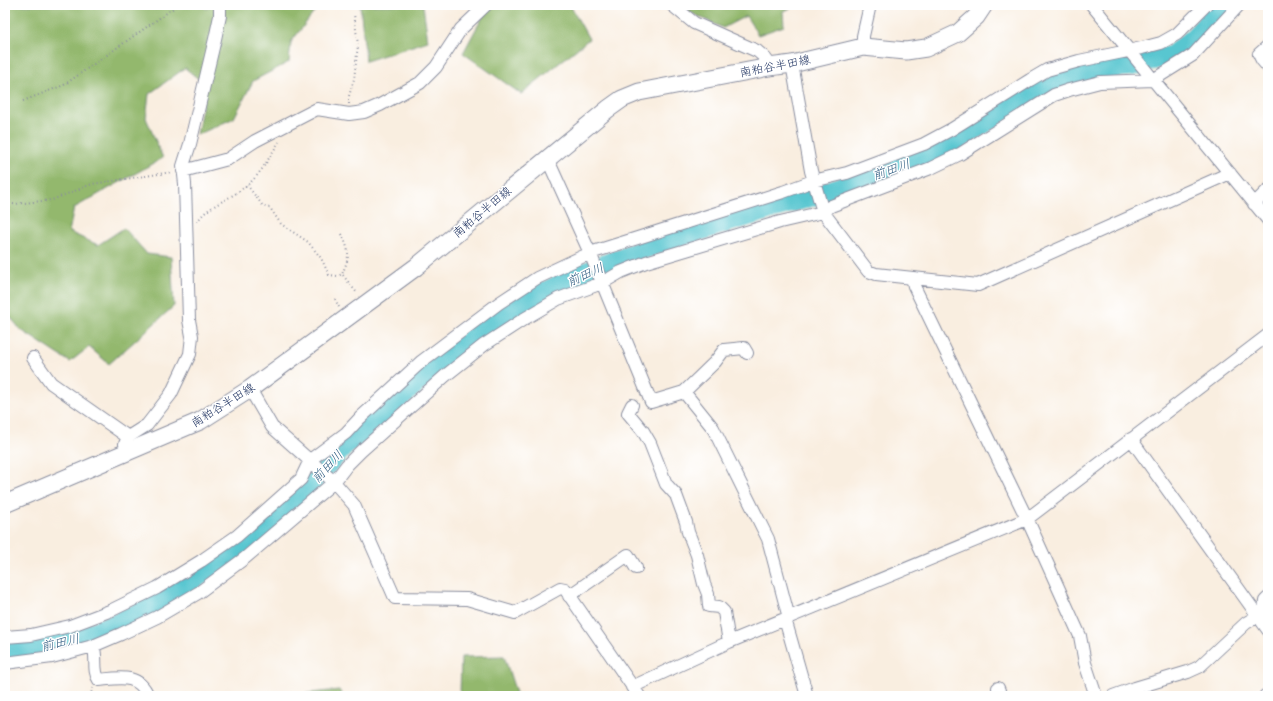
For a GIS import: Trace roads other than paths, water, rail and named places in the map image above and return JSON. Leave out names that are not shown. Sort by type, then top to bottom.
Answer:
[{"type":"main road","name":"南粕谷半田線","points":[[5,504],[121,454],[164,438],[200,421],[250,389],[416,268],[547,158],[622,99],[639,92],[666,86],[792,64],[863,47],[906,51],[926,48],[958,33],[976,17],[984,5]]},
{"type":"street","points":[[121,454],[128,437],[147,426],[171,394],[190,354],[192,336],[190,320],[186,184],[183,166],[190,144],[215,39],[220,16],[220,5]]},
{"type":"street","points":[[183,171],[228,159],[273,131],[317,109],[349,114],[364,112],[380,105],[420,83],[436,67],[461,29],[486,5]]},
{"type":"street","points":[[672,5],[694,23],[756,51],[765,58],[769,63],[769,67]]},
{"type":"street","points":[[863,47],[863,36],[870,5]]},
{"type":"street","points":[[1092,5],[1268,220]]},
{"type":"street","points":[[5,637],[31,635],[70,626],[112,610],[157,588],[201,561],[236,536],[301,479],[310,460],[346,433],[360,418],[422,361],[499,303],[537,278],[590,256],[813,181],[847,173],[924,144],[952,129],[1047,70],[1079,61],[1130,52],[1161,43],[1177,34],[1206,5]]},
{"type":"street","points":[[5,663],[52,657],[93,646],[157,617],[198,593],[245,558],[334,482],[347,465],[361,451],[445,376],[484,345],[524,318],[558,299],[600,280],[646,262],[823,209],[931,168],[960,154],[1054,95],[1100,82],[1151,77],[1193,55],[1239,5]]},
{"type":"street","points":[[1268,46],[1259,54],[1268,67]]},
{"type":"street","points":[[792,64],[813,181],[823,209],[868,271],[876,274],[978,285],[1230,173]]},
{"type":"street","points":[[547,158],[651,402]]},
{"type":"street","points":[[1254,204],[1268,190]]},
{"type":"street","points":[[912,278],[914,286],[1027,519],[1080,636],[1085,663],[1096,696]]},
{"type":"street","points":[[250,389],[272,427],[334,482],[354,505],[395,598],[467,599],[515,613],[560,588],[564,589],[636,692],[729,642],[1027,519],[1268,335]]},
{"type":"street","points":[[729,642],[724,612],[719,607],[709,606],[708,594],[697,555],[676,495],[666,484],[650,443],[643,431],[628,413],[627,404],[651,402],[684,392],[715,362],[724,350],[744,348],[747,353]]},
{"type":"street","points":[[33,358],[51,383],[128,437]]},
{"type":"street","points":[[684,392],[713,428],[768,539],[807,696]]},
{"type":"street","points":[[1131,439],[1263,613],[1268,630]]},
{"type":"street","points":[[569,596],[628,555],[636,568]]},
{"type":"street","points":[[1113,696],[1188,672],[1199,667],[1246,623],[1263,613],[1268,598]]},
{"type":"street","points":[[93,646],[95,650],[96,675],[99,680],[129,678],[138,681],[143,686],[148,696]]},
{"type":"waterway","name":"前田川","points":[[5,650],[52,646],[79,638],[138,613],[208,571],[257,534],[295,501],[343,448],[439,364],[475,335],[530,299],[578,275],[625,256],[664,242],[811,197],[928,156],[956,142],[1042,86],[1086,71],[1133,66],[1172,55],[1191,40],[1223,5]]}]
